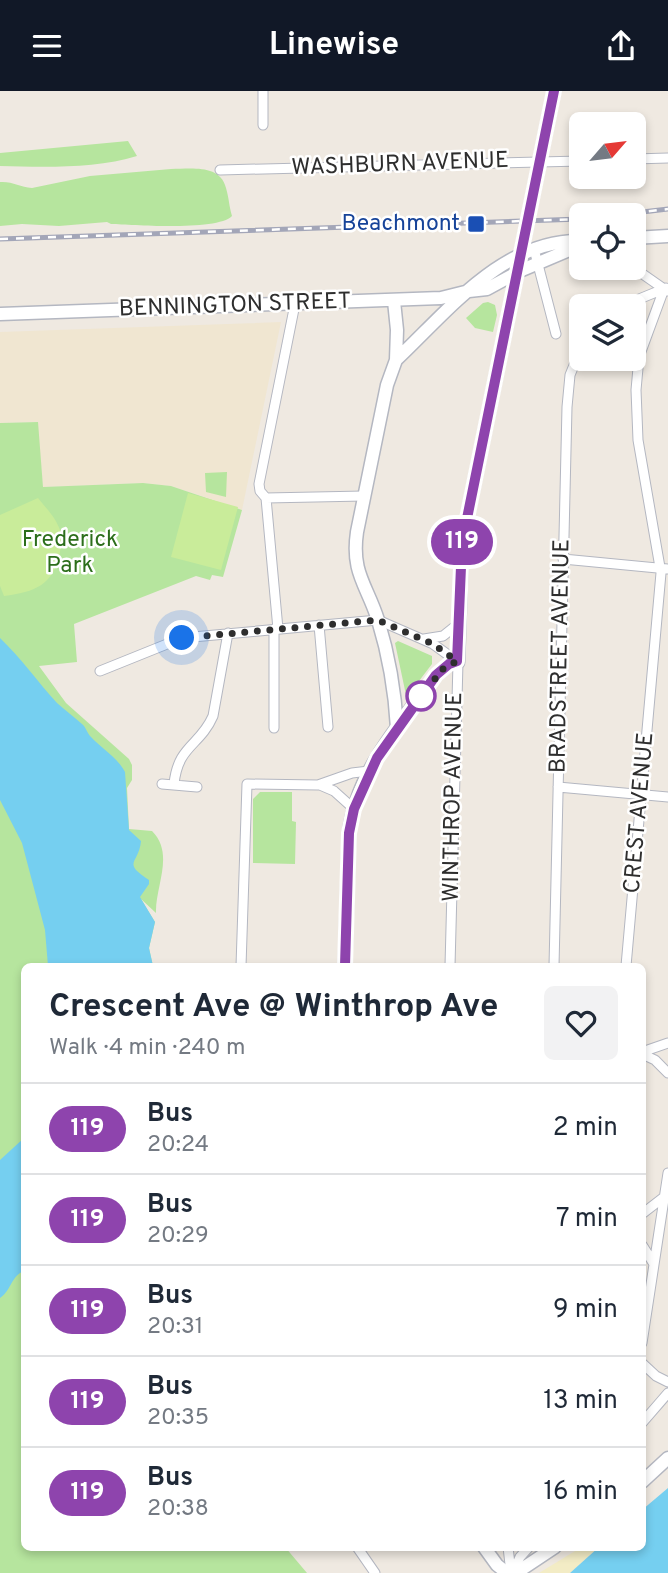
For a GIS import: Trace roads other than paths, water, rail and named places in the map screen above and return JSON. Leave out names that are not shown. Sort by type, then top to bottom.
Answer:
[{"type":"street","points":[[263,91],[263,125]]},
{"type":"street","name":"WINTHROP AVENUE","points":[[450,963],[462,543],[554,91]]},
{"type":"street","points":[[646,159],[668,158]]},
{"type":"street","name":"WASHBURN AVENUE","points":[[220,170],[569,161]]},
{"type":"street","points":[[646,237],[668,236]]},
{"type":"street","name":"BENNINGTON STREET","points":[[469,291],[481,278],[521,254],[569,242]]},
{"type":"street","points":[[534,249],[556,334]]},
{"type":"street","name":"BENNINGTON STREET","points":[[0,314],[441,298],[487,289],[569,249]]},
{"type":"street","points":[[646,276],[667,289]]},
{"type":"street","points":[[646,297],[667,289]]},
{"type":"street","name":"CREST AVENUE","points":[[626,963],[665,569],[639,446],[636,390],[639,357],[667,289]]},
{"type":"street","points":[[396,360],[469,291]]},
{"type":"street","points":[[394,301],[396,360],[387,385],[356,532],[355,558],[361,581],[378,620],[394,683],[397,728]]},
{"type":"street","points":[[274,728],[276,629],[266,498],[258,484],[295,304]]},
{"type":"street","name":"BRADSTREET AVENUE","points":[[554,963],[568,391],[572,371]]},
{"type":"street","points":[[266,498],[364,496]]},
{"type":"street","points":[[563,559],[665,569]]},
{"type":"street","points":[[100,671],[178,639],[378,620],[423,640],[457,661]]},
{"type":"street","points":[[423,640],[443,636],[458,624]]},
{"type":"street","points":[[319,625],[328,727]]},
{"type":"street","points":[[174,784],[180,758],[213,716],[228,633]]},
{"type":"street","points":[[345,963],[348,851],[354,809],[369,771],[397,728],[439,672],[457,661]]},
{"type":"street","points":[[318,785],[352,773],[369,771]]},
{"type":"street","points":[[162,783],[197,787]]},
{"type":"street","points":[[241,963],[247,784],[318,785],[334,791],[354,809]]},
{"type":"street","points":[[558,787],[668,797]]},
{"type":"street","points":[[646,1051],[668,1043]]},
{"type":"street","points":[[646,1055],[668,1073]]},
{"type":"street","points":[[646,1317],[668,1173]]},
{"type":"street","points":[[646,1210],[664,1197]]},
{"type":"street","points":[[646,1251],[654,1264]]},
{"type":"street","points":[[646,1367],[668,1383]]},
{"type":"street","points":[[646,1418],[668,1393]]},
{"type":"street","points":[[646,1478],[668,1458]]},
{"type":"street","points":[[360,1551],[375,1573]]},
{"type":"street","points":[[488,1551],[507,1572]]},
{"type":"street","points":[[507,1572],[508,1551]]},
{"type":"street","points":[[507,1572],[525,1551]]},
{"type":"street","points":[[507,1572],[547,1551]]},
{"type":"water","points":[[0,638],[57,703],[83,725],[125,772],[129,830],[141,841],[134,866],[149,880],[140,897],[155,922],[149,948],[152,963],[48,963],[45,930],[22,843],[0,800]]},
{"type":"water","points":[[21,1141],[21,1272],[0,1298],[0,1160]]},
{"type":"water","points":[[668,1488],[668,1573],[570,1573],[595,1551],[646,1551],[646,1507]]},
{"type":"railway","points":[[646,212],[668,209]]},
{"type":"railway","points":[[0,239],[569,219]]},
{"type":"place","name":"Beachmont","points":[[476,224]]},
{"type":"park label","name":"Frederick Park","points":[[70,553]]}]
